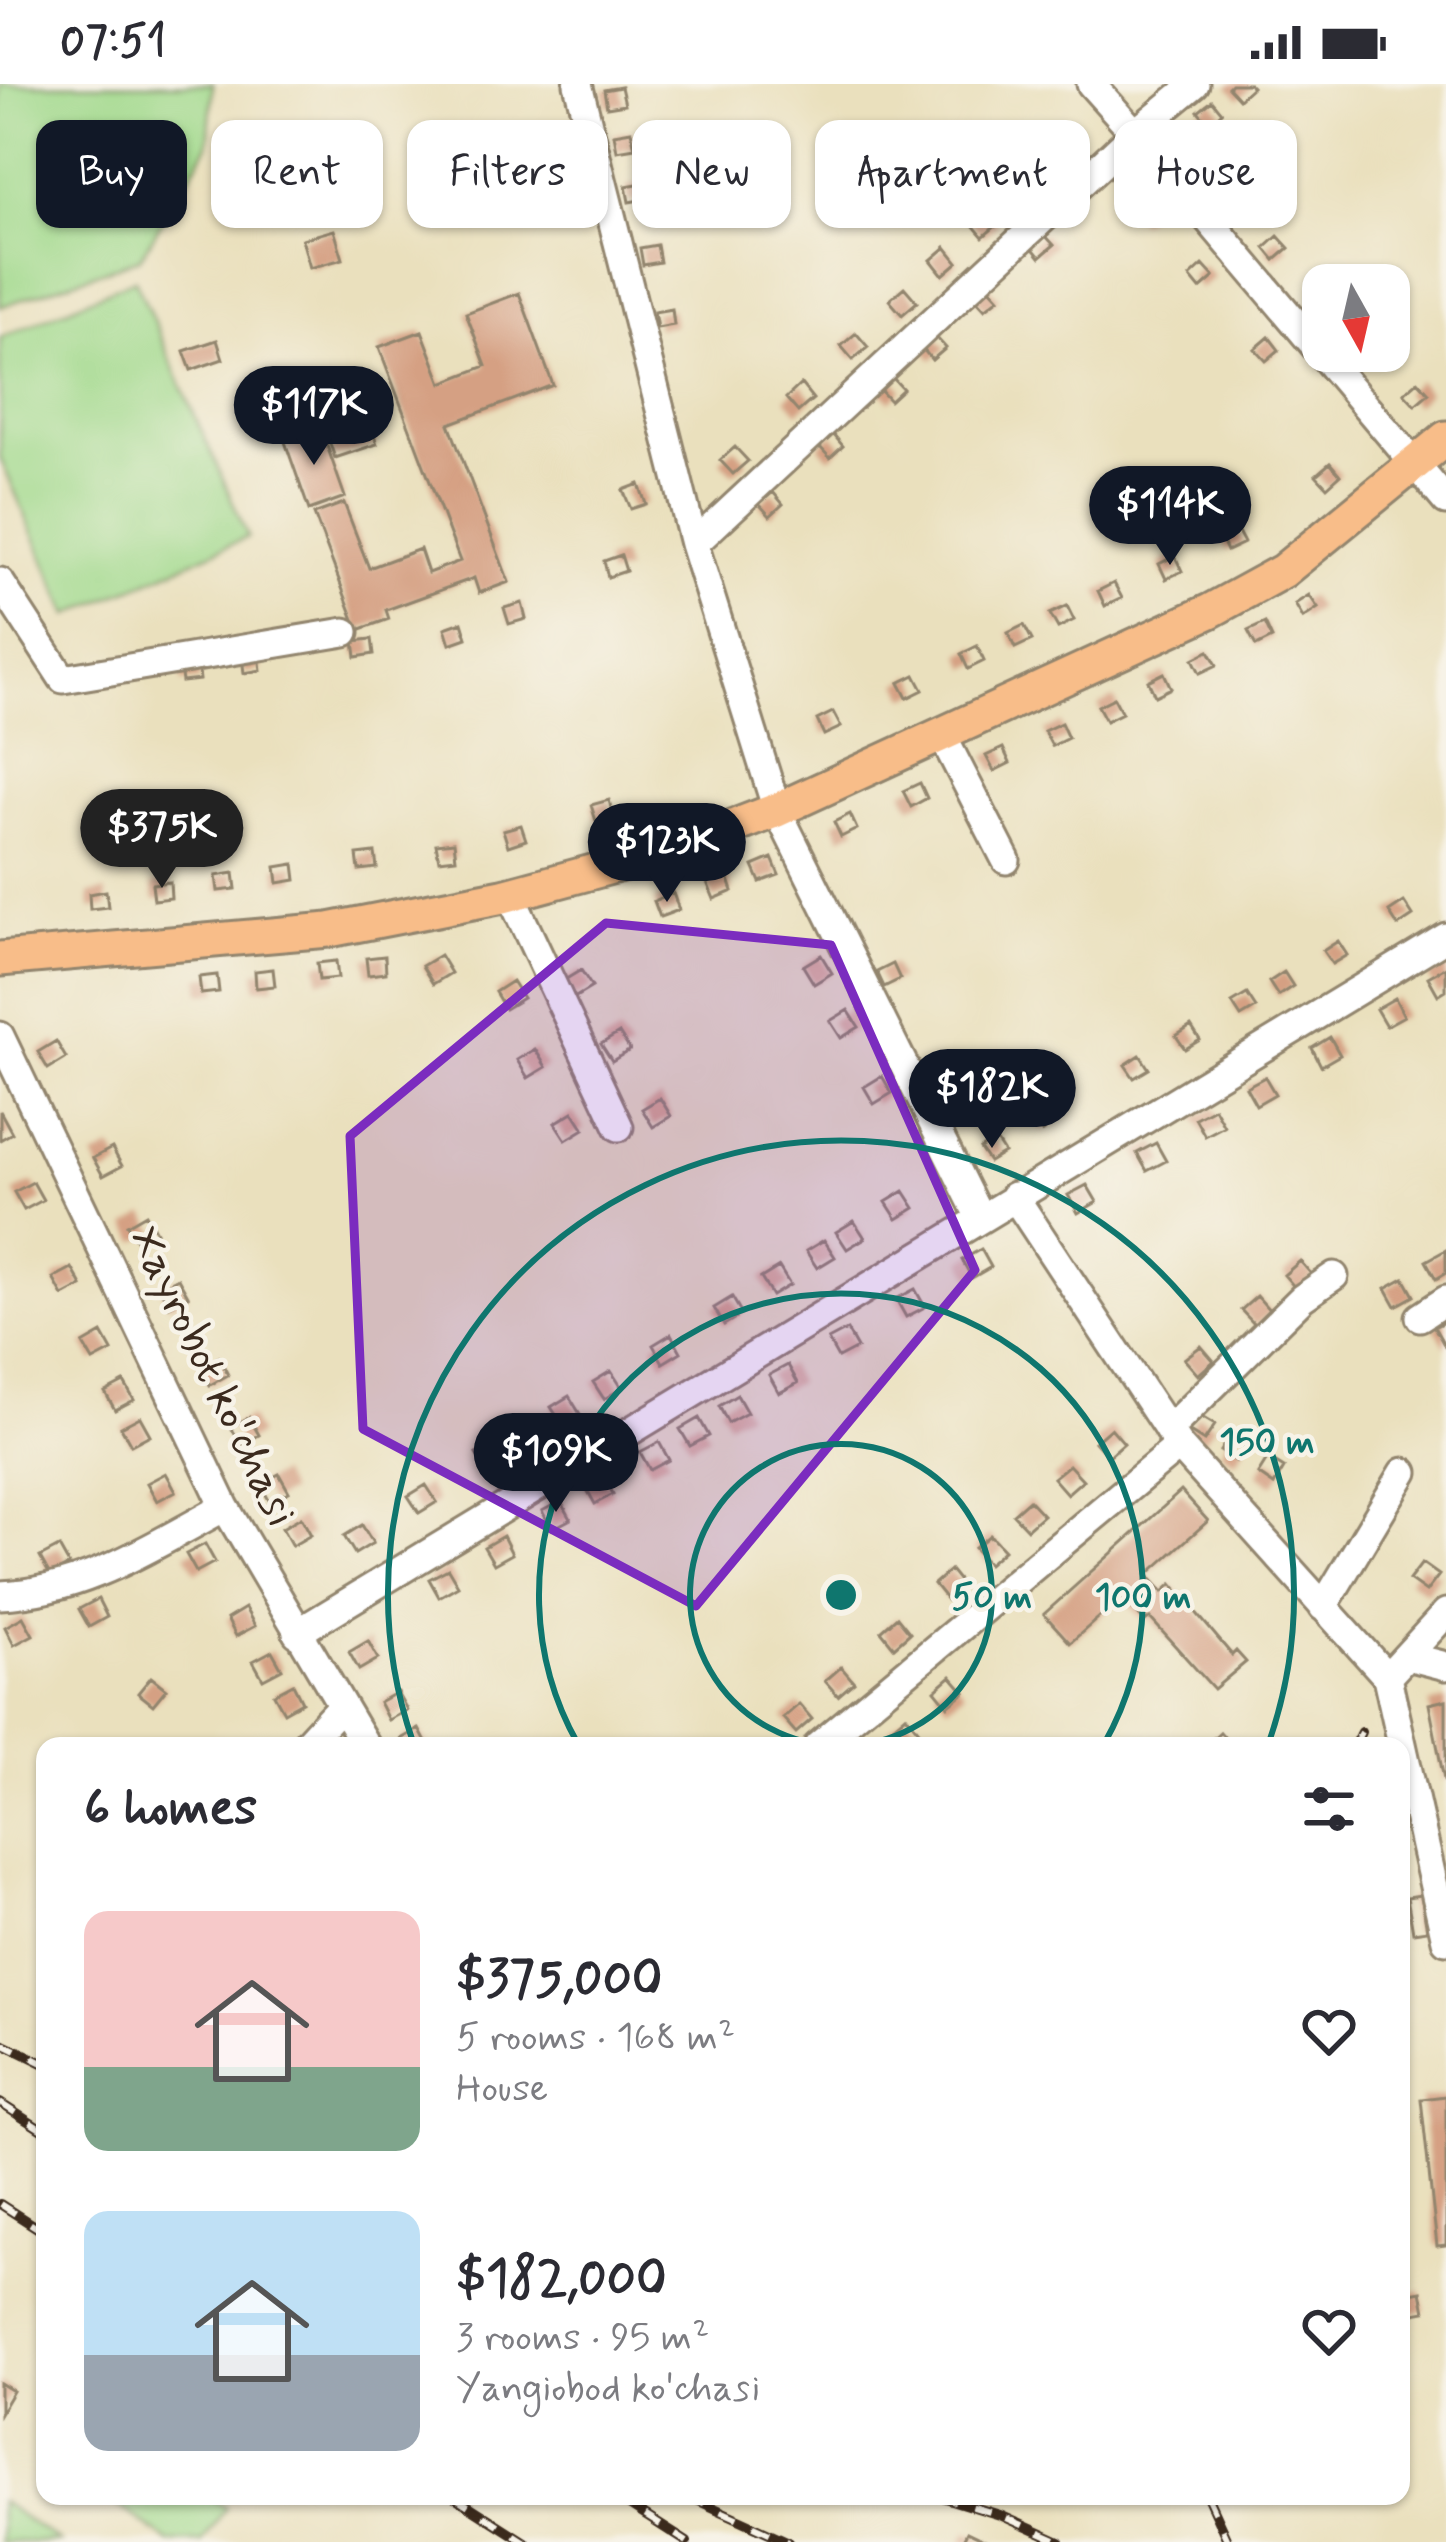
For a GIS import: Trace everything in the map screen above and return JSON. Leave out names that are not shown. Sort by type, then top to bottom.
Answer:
[{"type":"main road","points":[[0,959],[328,930],[511,894],[670,851],[777,810],[942,736],[1283,572],[1446,438]]},
{"type":"street","points":[[578,84],[694,544],[777,810],[979,1216]]},
{"type":"street","points":[[1091,84],[1123,120]]},
{"type":"street","points":[[1151,120],[1195,84]]},
{"type":"street","points":[[694,544],[1114,153]]},
{"type":"street","points":[[1216,228],[1446,501]]},
{"type":"street","points":[[0,582],[63,679],[346,632]]},
{"type":"street","points":[[942,736],[1006,860]]},
{"type":"street","points":[[511,894],[619,1127]]},
{"type":"street","points":[[297,1634],[979,1216],[1446,937]]},
{"type":"street","name":"Xayrobot ko'chasi","points":[[0,1036],[225,1507],[360,1737]]},
{"type":"street","points":[[1013,1196],[1174,1438],[1387,1678],[1401,1737]]},
{"type":"street","points":[[828,1737],[1174,1438],[1302,1298],[1334,1276]]},
{"type":"street","points":[[1420,1317],[1446,1300]]},
{"type":"street","points":[[1323,1606],[1404,1472]]},
{"type":"street","points":[[0,1595],[46,1594],[114,1566],[225,1507]]},
{"type":"street","points":[[1387,1678],[1446,1613]]},
{"type":"street","points":[[1407,1656],[1446,1666]]},
{"type":"street","points":[[312,1737],[341,1706]]},
{"type":"street","points":[[1410,1776],[1444,1922]]},
{"type":"highlighted area","points":[[606,923],[831,945],[975,1270],[696,1606],[363,1429],[350,1136]]},
{"type":"green space","points":[[0,84],[213,84],[208,145],[187,180],[187,120],[36,120],[36,228],[158,228],[140,258],[0,307]]},
{"type":"green space","points":[[135,279],[248,537],[69,615],[0,458],[0,338]]},
{"type":"green space","points":[[0,2501],[59,2542],[0,2542]]},
{"type":"green space","points":[[118,2505],[226,2508],[202,2542],[169,2542]]},
{"type":"building","points":[[621,87],[625,104],[607,107],[604,90]]},
{"type":"building","points":[[1228,87],[1252,87],[1239,99]]},
{"type":"building","points":[[1212,100],[1222,112],[1206,120],[1198,111]]},
{"type":"building","points":[[631,131],[632,148],[617,151],[614,134]]},
{"type":"building","points":[[334,230],[343,259],[310,268],[302,239]]},
{"type":"building","points":[[1043,233],[1054,245],[1040,257],[1030,245]]},
{"type":"building","points":[[1278,236],[1289,248],[1275,260],[1265,248]]},
{"type":"building","points":[[657,245],[660,262],[643,265],[640,248]]},
{"type":"building","points":[[946,247],[958,262],[943,275],[931,260]]},
{"type":"building","points":[[1203,265],[1214,277],[1200,289],[1190,277]]},
{"type":"building","points":[[988,286],[999,298],[985,309],[974,297]]},
{"type":"building","points":[[904,287],[917,302],[902,315],[889,300]]},
{"type":"building","points":[[519,293],[553,385],[449,424],[509,582],[479,593],[474,578],[386,610],[389,619],[358,630],[314,514],[344,503],[369,568],[420,549],[428,573],[460,561],[379,347],[422,331],[442,383],[486,366],[466,313]]},
{"type":"building","points":[[672,309],[674,325],[657,328],[654,312]]},
{"type":"building","points":[[856,333],[868,347],[853,360],[841,346]]},
{"type":"building","points":[[935,336],[946,348],[932,360],[922,348]]},
{"type":"building","points":[[1269,337],[1279,350],[1266,361],[1255,349]]},
{"type":"building","points":[[217,340],[223,359],[191,370],[184,351]]},
{"type":"building","points":[[892,377],[903,389],[890,401],[879,389]]},
{"type":"building","points":[[1418,381],[1429,393],[1415,405],[1404,393]]},
{"type":"building","points":[[801,384],[813,399],[798,412],[786,398]]},
{"type":"building","points":[[365,408],[377,444],[335,458],[323,423]]},
{"type":"building","points":[[320,426],[345,497],[309,510],[284,439]]},
{"type":"building","points":[[833,434],[843,446],[830,458],[819,446]]},
{"type":"building","points":[[735,447],[748,461],[733,474],[720,460]]},
{"type":"building","points":[[1330,463],[1340,475],[1327,487],[1316,475]]},
{"type":"building","points":[[639,484],[646,504],[631,509],[623,490]]},
{"type":"building","points":[[773,492],[783,504],[770,516],[759,504]]},
{"type":"building","points":[[1236,528],[1244,543],[1227,551],[1220,536]]},
{"type":"building","points":[[621,555],[626,571],[608,577],[604,561]]},
{"type":"building","points":[[1175,556],[1182,571],[1166,579],[1159,564]]},
{"type":"building","points":[[1114,583],[1122,598],[1105,606],[1098,591]]},
{"type":"building","points":[[1309,595],[1318,608],[1303,618],[1295,604]]},
{"type":"building","points":[[522,603],[526,619],[509,624],[504,608]]},
{"type":"building","points":[[1067,606],[1074,620],[1058,628],[1050,614]]},
{"type":"building","points":[[462,622],[467,638],[450,644],[445,628]]},
{"type":"building","points":[[1265,623],[1272,638],[1256,646],[1248,631]]},
{"type":"building","points":[[1024,625],[1032,640],[1015,648],[1008,633]]},
{"type":"building","points":[[372,639],[374,654],[356,657],[354,641]]},
{"type":"building","points":[[977,646],[984,661],[968,669],[961,654]]},
{"type":"building","points":[[1209,651],[1217,665],[1200,673],[1193,659]]},
{"type":"building","points":[[259,655],[261,670],[244,673],[242,657]]},
{"type":"building","points":[[198,664],[200,680],[182,682],[180,667]]},
{"type":"building","points":[[1164,673],[1171,688],[1155,696],[1148,681]]},
{"type":"building","points":[[915,675],[923,690],[907,698],[899,683]]},
{"type":"building","points":[[1114,698],[1122,713],[1106,721],[1098,706]]},
{"type":"building","points":[[833,712],[841,727],[824,735],[817,720]]},
{"type":"building","points":[[1061,723],[1068,738],[1052,746],[1044,731]]},
{"type":"building","points":[[1003,748],[1010,763],[994,771],[986,756]]},
{"type":"building","points":[[920,783],[927,798],[911,807],[903,791]]},
{"type":"building","points":[[609,800],[613,816],[596,821],[591,805]]},
{"type":"building","points":[[850,814],[857,829],[841,837],[834,822]]},
{"type":"building","points":[[521,825],[526,840],[508,846],[503,830]]},
{"type":"building","points":[[454,842],[456,858],[439,860],[436,844]]},
{"type":"building","points":[[375,853],[377,868],[359,870],[357,855]]},
{"type":"building","points":[[772,858],[779,875],[760,882],[753,866]]},
{"type":"building","points":[[294,864],[296,880],[278,883],[276,867]]},
{"type":"building","points":[[234,873],[236,889],[218,891],[216,876]]},
{"type":"building","points":[[727,874],[733,891],[714,899],[707,882]]},
{"type":"building","points":[[170,882],[171,898],[154,900],[152,884]]},
{"type":"building","points":[[106,891],[108,907],[90,909],[89,894]]},
{"type":"building","points":[[673,893],[679,910],[660,917],[654,901]]},
{"type":"building","points":[[1404,902],[1413,916],[1398,926],[1389,912]]},
{"type":"building","points":[[1338,941],[1347,955],[1332,964],[1323,951]]},
{"type":"building","points":[[440,955],[451,973],[433,984],[422,966]]},
{"type":"building","points":[[821,955],[832,973],[814,984],[803,966]]},
{"type":"building","points":[[385,956],[386,973],[368,975],[366,958]]},
{"type":"building","points":[[336,961],[338,978],[319,980],[317,963]]},
{"type":"building","points":[[893,964],[900,979],[884,987],[877,972]]},
{"type":"building","points":[[1446,967],[1446,990],[1438,995],[1428,977]]},
{"type":"building","points":[[273,969],[275,986],[256,988],[255,971]]},
{"type":"building","points":[[581,970],[592,987],[574,998],[563,981]]},
{"type":"building","points":[[1284,972],[1293,986],[1278,996],[1269,982]]},
{"type":"building","points":[[217,975],[219,992],[201,994],[199,977]]},
{"type":"building","points":[[512,981],[523,998],[505,1009],[495,992]]},
{"type":"building","points":[[1247,994],[1256,1008],[1241,1017],[1232,1003]]},
{"type":"building","points":[[1395,998],[1404,1016],[1386,1026],[1376,1009]]},
{"type":"building","points":[[848,1010],[859,1027],[841,1038],[830,1021]]},
{"type":"building","points":[[1191,1026],[1200,1040],[1185,1049],[1176,1036]]},
{"type":"building","points":[[619,1033],[630,1050],[612,1061],[601,1044]]},
{"type":"building","points":[[1330,1037],[1340,1055],[1321,1066],[1312,1048]]},
{"type":"building","points":[[56,1041],[66,1058],[48,1069],[38,1052]]},
{"type":"building","points":[[535,1049],[546,1067],[528,1078],[517,1060]]},
{"type":"building","points":[[1140,1055],[1149,1069],[1134,1078],[1125,1065]]},
{"type":"building","points":[[882,1076],[892,1093],[874,1104],[864,1087]]},
{"type":"building","points":[[1265,1077],[1275,1094],[1256,1105],[1246,1087]]},
{"type":"building","points":[[660,1098],[671,1116],[653,1127],[642,1109]]},
{"type":"building","points":[[1049,1108],[1057,1122],[1042,1132],[1034,1118]]},
{"type":"building","points":[[1214,1108],[1224,1126],[1205,1136],[1195,1118]]},
{"type":"building","points":[[0,1111],[12,1133],[0,1140]]},
{"type":"building","points":[[573,1112],[584,1129],[566,1140],[555,1123]]},
{"type":"building","points":[[995,1139],[1004,1153],[989,1162],[980,1149]]},
{"type":"building","points":[[1156,1143],[1166,1161],[1147,1171],[1137,1153]]},
{"type":"building","points":[[112,1148],[122,1166],[103,1176],[93,1158]]},
{"type":"building","points":[[33,1182],[43,1200],[24,1210],[14,1192]]},
{"type":"building","points":[[1087,1185],[1097,1202],[1078,1213],[1068,1195]]},
{"type":"building","points":[[904,1191],[915,1208],[897,1219],[886,1202]]},
{"type":"building","points":[[146,1214],[156,1232],[137,1242],[127,1225]]},
{"type":"building","points":[[854,1221],[865,1238],[847,1249],[836,1232]]},
{"type":"building","points":[[824,1240],[835,1257],[817,1268],[806,1251]]},
{"type":"building","points":[[981,1249],[991,1267],[972,1278],[962,1260]]},
{"type":"building","points":[[1446,1250],[1446,1273],[1436,1279],[1426,1261]]},
{"type":"building","points":[[1300,1261],[1313,1276],[1297,1290],[1284,1275]]},
{"type":"building","points":[[779,1267],[790,1285],[772,1296],[761,1278]]},
{"type":"building","points":[[72,1268],[82,1286],[63,1296],[53,1278]]},
{"type":"building","points":[[178,1278],[188,1296],[169,1306],[160,1288]]},
{"type":"building","points":[[1404,1278],[1414,1296],[1396,1306],[1386,1288]]},
{"type":"building","points":[[915,1289],[925,1307],[906,1317],[896,1299]]},
{"type":"building","points":[[1257,1296],[1271,1312],[1255,1325],[1241,1310]]},
{"type":"building","points":[[732,1297],[742,1314],[724,1325],[714,1308]]},
{"type":"building","points":[[1446,1321],[1446,1348],[1434,1327]]},
{"type":"building","points":[[847,1330],[857,1348],[838,1358],[828,1340]]},
{"type":"building","points":[[102,1333],[112,1351],[93,1361],[83,1344]]},
{"type":"building","points":[[671,1334],[681,1352],[663,1363],[653,1345]]},
{"type":"building","points":[[1201,1346],[1214,1361],[1198,1375],[1184,1359]]},
{"type":"building","points":[[219,1357],[228,1375],[210,1385],[200,1367]]},
{"type":"building","points":[[788,1365],[798,1383],[779,1393],[769,1375]]},
{"type":"building","points":[[611,1371],[622,1388],[604,1399],[593,1382]]},
{"type":"building","points":[[124,1382],[134,1400],[115,1410],[105,1392]]},
{"type":"building","points":[[737,1395],[747,1413],[728,1423],[719,1406]]},
{"type":"building","points":[[569,1396],[580,1414],[562,1424],[551,1407]]},
{"type":"building","points":[[1198,1415],[1215,1425],[1204,1441],[1188,1431]]},
{"type":"building","points":[[140,1417],[150,1435],[131,1445],[121,1427]]},
{"type":"building","points":[[249,1417],[259,1435],[241,1445],[231,1427]]},
{"type":"building","points":[[699,1418],[709,1436],[690,1446],[680,1429]]},
{"type":"building","points":[[1111,1428],[1124,1443],[1108,1457],[1095,1442]]},
{"type":"building","points":[[1230,1435],[1246,1445],[1236,1461],[1220,1451]]},
{"type":"building","points":[[659,1442],[669,1460],[650,1470],[640,1452]]},
{"type":"building","points":[[494,1443],[505,1460],[486,1471],[476,1454]]},
{"type":"building","points":[[1268,1458],[1284,1468],[1274,1485],[1258,1474]]},
{"type":"building","points":[[1069,1465],[1083,1480],[1067,1494],[1053,1478]]},
{"type":"building","points":[[166,1473],[176,1491],[157,1501],[147,1483]]},
{"type":"building","points":[[279,1474],[289,1492],[270,1502],[260,1484]]},
{"type":"building","points":[[604,1476],[613,1494],[595,1504],[585,1486]]},
{"type":"building","points":[[426,1485],[437,1502],[419,1513],[408,1496]]},
{"type":"building","points":[[1181,1491],[1208,1521],[1147,1575],[1163,1592],[1172,1584],[1232,1655],[1236,1651],[1246,1662],[1214,1689],[1150,1618],[1145,1622],[1122,1597],[1070,1643],[1044,1614]]},
{"type":"building","points":[[1029,1500],[1043,1515],[1027,1529],[1013,1514]]},
{"type":"building","points":[[561,1501],[571,1519],[552,1529],[542,1511]]},
{"type":"building","points":[[301,1517],[311,1535],[292,1546],[282,1528]]},
{"type":"building","points":[[362,1525],[373,1543],[355,1554],[344,1536]]},
{"type":"building","points":[[990,1535],[1004,1550],[988,1564],[974,1548]]},
{"type":"building","points":[[503,1536],[512,1554],[494,1564],[484,1547]]},
{"type":"building","points":[[205,1544],[215,1562],[196,1572],[186,1554]]},
{"type":"building","points":[[59,1547],[69,1565],[50,1575],[40,1557]]},
{"type":"building","points":[[1422,1563],[1439,1575],[1426,1592],[1409,1580]]},
{"type":"building","points":[[448,1569],[458,1586],[439,1597],[429,1579]]},
{"type":"building","points":[[950,1570],[963,1586],[947,1600],[934,1584]]},
{"type":"building","points":[[98,1599],[107,1617],[89,1627],[79,1609]]},
{"type":"building","points":[[245,1608],[255,1626],[236,1636],[227,1619]]},
{"type":"building","points":[[23,1617],[33,1635],[14,1645],[5,1627]]},
{"type":"building","points":[[897,1617],[910,1633],[894,1647],[881,1631]]},
{"type":"building","points":[[368,1641],[378,1659],[359,1670],[349,1652]]},
{"type":"building","points":[[272,1651],[282,1669],[263,1679],[253,1661]]},
{"type":"building","points":[[841,1667],[854,1682],[838,1696],[825,1681]]},
{"type":"building","points":[[951,1676],[965,1692],[948,1706],[935,1690]]},
{"type":"building","points":[[151,1677],[166,1689],[153,1705],[138,1693]]},
{"type":"building","points":[[293,1684],[302,1702],[284,1712],[274,1694]]},
{"type":"building","points":[[397,1692],[407,1710],[388,1720],[379,1702]]},
{"type":"building","points":[[1446,1700],[1446,1780],[1444,1780],[1429,1704]]},
{"type":"building","points":[[799,1704],[812,1719],[796,1733],[783,1718]]},
{"type":"building","points":[[906,1715],[919,1731],[912,1737],[896,1737],[890,1729]]},
{"type":"building","points":[[1421,1895],[1427,1930],[1413,1932],[1410,1897]]},
{"type":"building","points":[[1446,2096],[1446,2245],[1437,2246],[1421,2099]]},
{"type":"building","points":[[1421,2291],[1425,2311],[1410,2314],[1410,2293]]},
{"type":"building","points":[[0,2383],[13,2391],[0,2413]]},
{"type":"building","points":[[967,2532],[988,2542],[962,2542]]},
{"type":"railway","points":[[1358,1737],[1361,1732]]},
{"type":"railway","points":[[0,2042],[36,2060]]},
{"type":"railway","points":[[0,2103],[36,2126]]},
{"type":"railway","points":[[0,2204],[36,2227]]},
{"type":"railway","points":[[467,2505],[525,2542]]},
{"type":"railway","points":[[629,2505],[687,2542]]},
{"type":"railway","points":[[708,2505],[789,2542]]},
{"type":"railway","points":[[967,2505],[1060,2542]]},
{"type":"railway","points":[[1211,2505],[1228,2542]]}]
